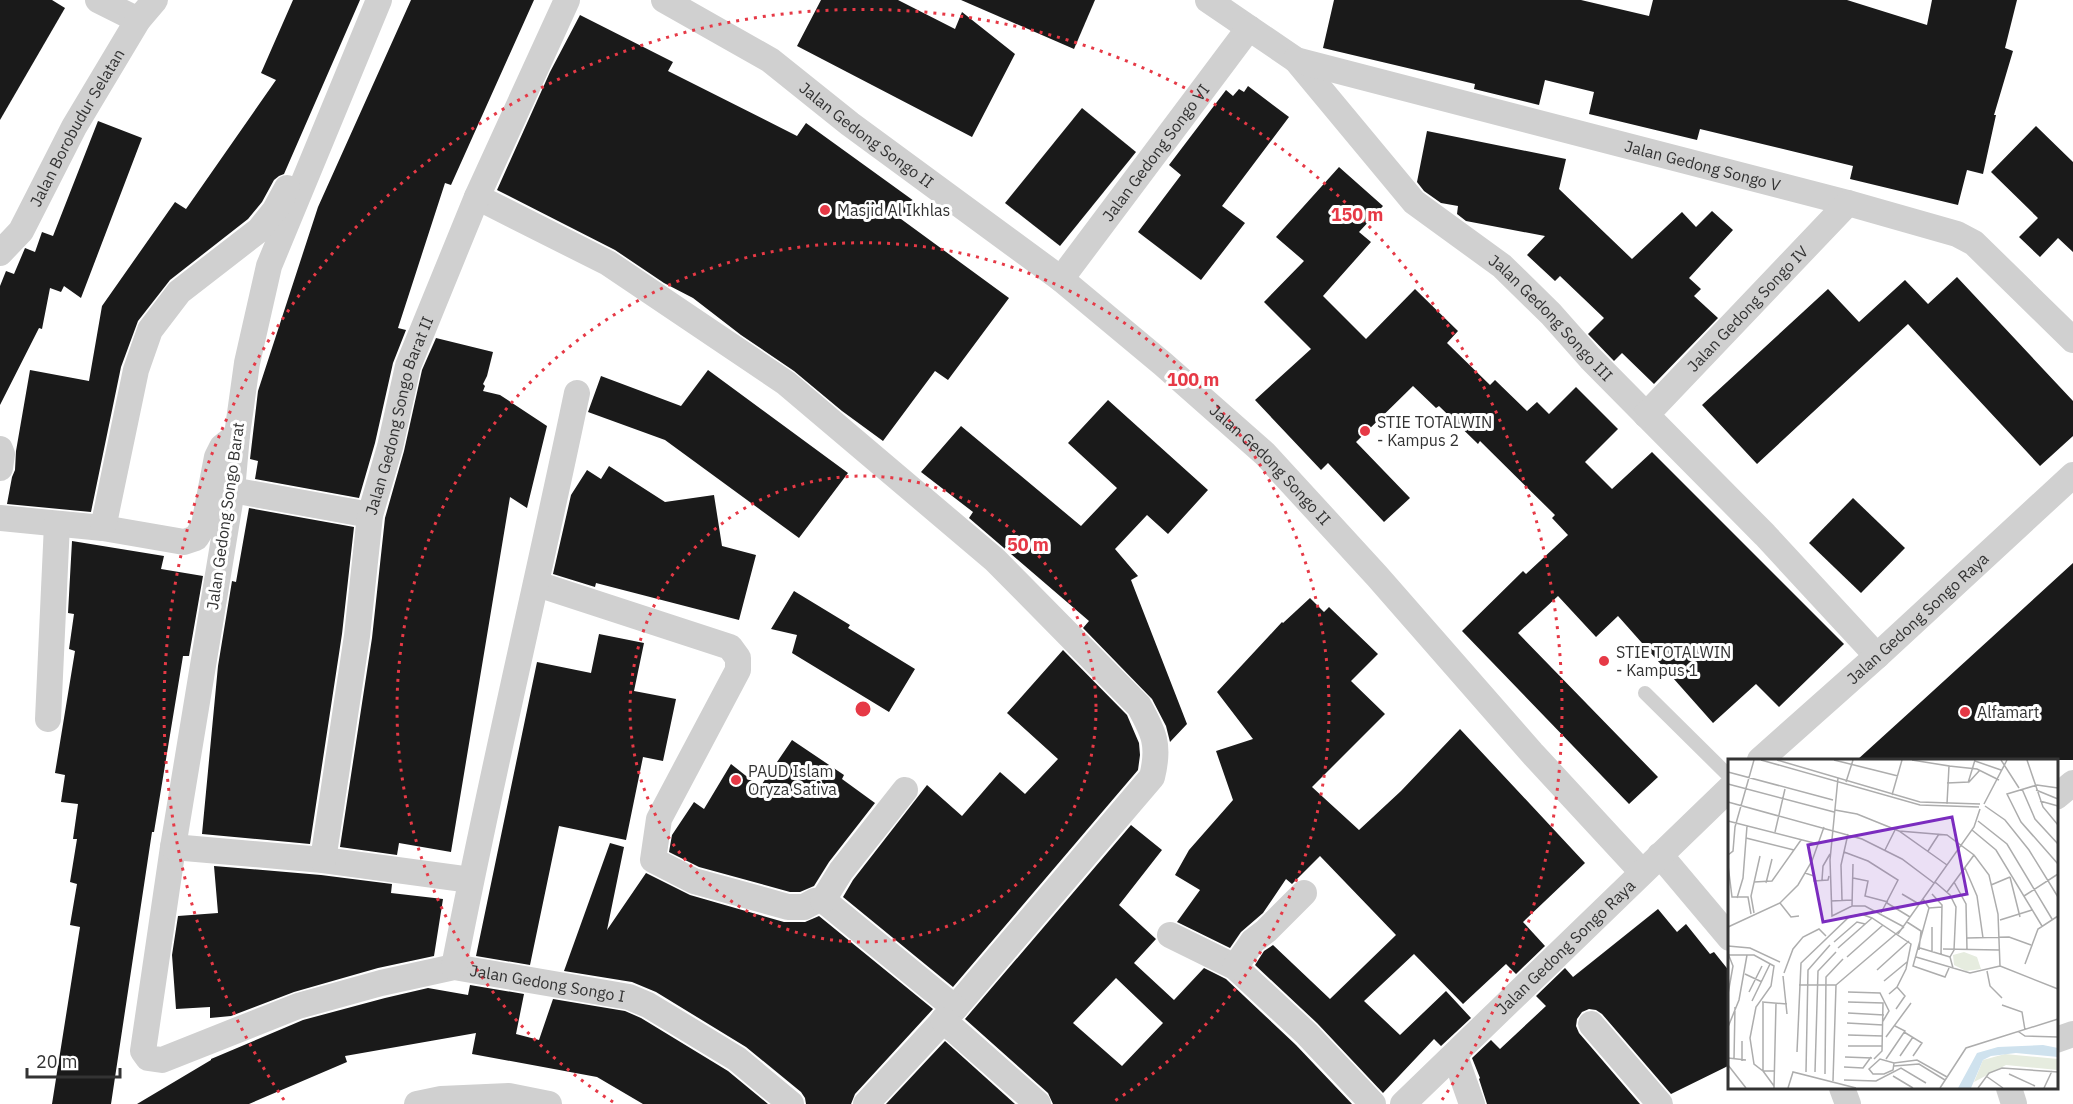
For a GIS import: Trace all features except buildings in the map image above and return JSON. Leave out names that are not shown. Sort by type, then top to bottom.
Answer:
[{"type":"street","points":[[98,0],[138,20]]},
{"type":"street","name":"Jalan Borobudur Selatan","points":[[0,254],[21,231],[74,127],[138,20],[155,0]]},
{"type":"street","name":"Jalan Gedong Songo Barat","points":[[143,1052],[172,847],[232,490],[247,363],[269,266],[379,0]]},
{"type":"street","name":"Jalan Gedong Songo Barat II","points":[[323,860],[357,636],[370,515],[390,447],[408,366],[477,197],[567,0]]},
{"type":"street","name":"Jalan Gedong Songo II","points":[[664,0],[770,60],[850,124],[1061,279],[1163,364],[1265,454],[1377,576],[1532,753],[1728,936]]},
{"type":"street","name":"Jalan Gedong Songo III","points":[[1208,0],[1296,60],[1414,202],[1502,266],[1551,314],[1646,415],[1773,543],[1877,656]]},
{"type":"street","name":"Jalan Gedong Songo VI","points":[[1061,279],[1249,28]]},
{"type":"street","points":[[103,528],[136,370],[150,330],[179,292],[259,230],[275,210],[288,185],[330,84],[339,68],[360,47]]},
{"type":"street","name":"Jalan Gedong Songo V","points":[[1296,60],[1848,203],[1958,234],[1974,243],[2073,340]]},
{"type":"street","points":[[477,197],[608,263],[786,383],[995,560],[1138,706],[1153,730],[1157,758],[1152,777],[949,1014],[866,1104]]},
{"type":"street","name":"Jalan Gedong Songo IV","points":[[1646,415],[1848,203]]},
{"type":"street","points":[[454,968],[525,626],[537,584],[577,393]]},
{"type":"street","points":[[0,518],[103,528],[184,542],[196,538],[204,525],[217,457],[222,447],[237,435]]},
{"type":"street","points":[[0,449],[2,452],[0,468]]},
{"type":"street","name":"Jalan Gedong Songo Raya","points":[[1761,759],[1877,656],[2073,475]]},
{"type":"street","points":[[232,490],[370,515]]},
{"type":"street","points":[[48,719],[57,524]]},
{"type":"street","points":[[537,584],[730,647],[738,658],[738,670],[660,819],[653,860],[694,881],[788,908],[804,907],[815,901],[823,900],[949,1014],[1038,1104]]},
{"type":"street","points":[[2058,795],[2073,783]]},
{"type":"street","points":[[823,900],[842,871],[905,790]]},
{"type":"street","name":"Jalan Gedong Songo Raya","points":[[1403,1104],[1728,791]]},
{"type":"street","points":[[172,847],[323,860],[471,880]]},
{"type":"street","points":[[1235,967],[1253,941],[1304,893]]},
{"type":"street","points":[[1170,935],[1235,967],[1307,1034],[1373,1104]]},
{"type":"street","name":"Jalan Gedong Songo I","points":[[143,1052],[148,1058],[162,1060],[298,1006],[381,983],[454,968],[629,997],[648,1005],[737,1059],[791,1104]]},
{"type":"street","points":[[1592,1024],[1660,1104]]},
{"type":"street","points":[[2058,1039],[2073,1034]]},
{"type":"street","points":[[1455,1056],[1472,1104]]},
{"type":"street","points":[[1842,1089],[1848,1104]]},
{"type":"street","points":[[2009,1089],[2014,1104]]},
{"type":"street","points":[[417,1104],[441,1099],[509,1096],[549,1104]]},
{"type":"lane","points":[[1645,693],[1728,775]]},
{"type":"place","name":"Masjid Al Ikhlas","points":[[825,210]]},
{"type":"place","name":"STIE TOTALWIN - Kampus 2","points":[[1365,431]]},
{"type":"place","name":"STIE TOTALWIN - Kampus 1","points":[[1604,661]]},
{"type":"place","name":"Alfamart","points":[[1965,712]]},
{"type":"place","name":"PAUD Islam Oryza Sativa","points":[[736,780]]}]
